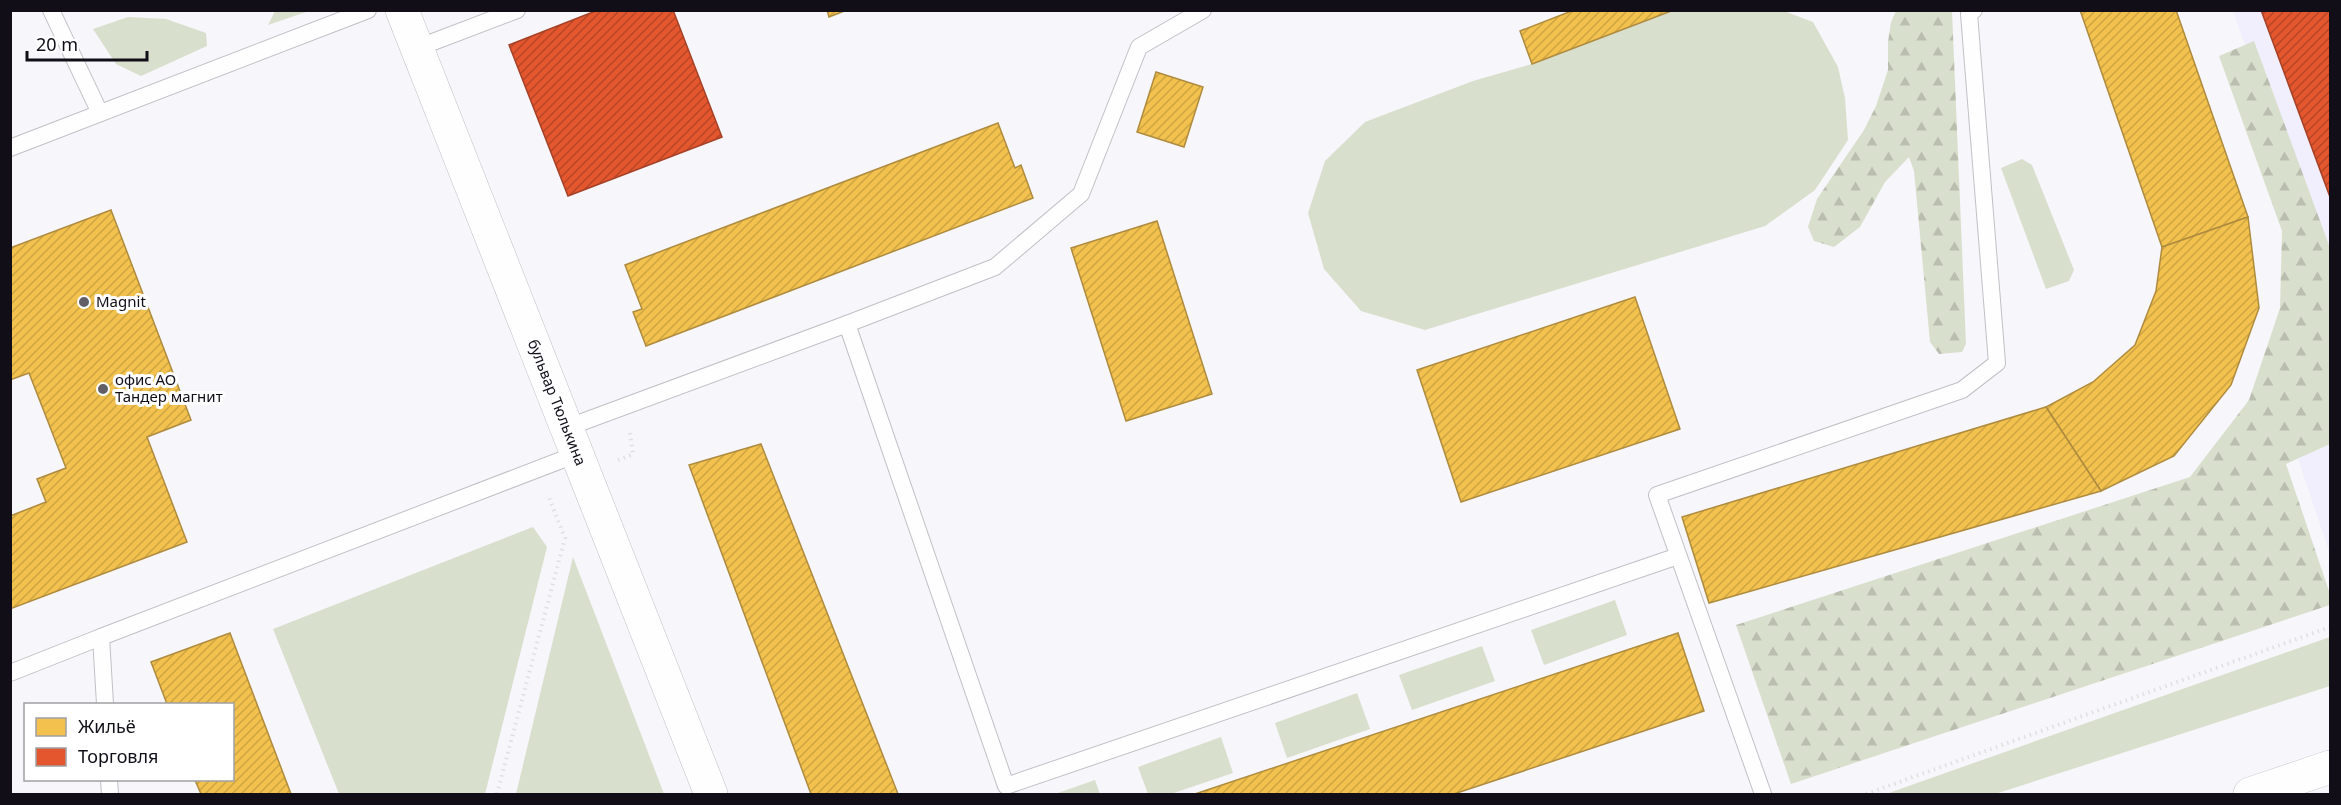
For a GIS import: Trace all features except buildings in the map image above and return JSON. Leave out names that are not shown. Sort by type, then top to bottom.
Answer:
[{"type":"street","name":"бульвар Тюлькина","points":[[402,10],[711,795]]},
{"type":"street","points":[[2250,795],[2331,767]]},
{"type":"lane","points":[[51,10],[100,113]]},
{"type":"lane","points":[[10,148],[368,10]]},
{"type":"lane","points":[[417,48],[518,10]]},
{"type":"lane","points":[[10,673],[576,451],[627,406],[994,267],[1081,194],[1139,47],[1203,10]]},
{"type":"lane","points":[[1763,795],[1657,495],[1962,390],[1997,363],[1969,14],[1974,10]]},
{"type":"lane","points":[[847,324],[1006,786],[1678,556]]},
{"type":"lane","points":[[101,638],[105,703]]},
{"type":"path","points":[[497,795],[565,538],[546,491],[576,451],[633,454],[627,406]]},
{"type":"path","points":[[1866,795],[2331,627]]},
{"type":"shaded area","points":[[2233,11],[2330,11],[2330,290]]},
{"type":"shaded area","points":[[2330,438],[2330,554],[2297,456]]},
{"type":"green space","points":[[275,10],[309,11],[268,25]]},
{"type":"green space","points":[[1674,11],[1784,11],[1813,22],[1838,67],[1845,98],[1848,140],[1815,190],[1765,226],[1425,330],[1361,311],[1324,269],[1308,213],[1325,161],[1365,122],[1473,81],[1532,64]]},
{"type":"green space","points":[[1896,11],[1952,11],[1966,344],[1962,352],[1939,354],[1930,342],[1914,171],[1909,157],[1885,182],[1860,227],[1834,247],[1814,241],[1808,227],[1817,199],[1864,130],[1876,106],[1888,70],[1888,42],[1891,22]]},
{"type":"green space","points":[[128,17],[166,19],[206,33],[207,46],[141,76],[116,64],[93,29]]},
{"type":"green space","points":[[2254,41],[2330,248],[2330,444],[2286,464],[2330,594],[2330,605],[1791,784],[1736,625],[2190,477],[2249,400],[2280,308],[2282,231],[2219,56]]},
{"type":"green space","points":[[2022,159],[2032,165],[2074,270],[2069,281],[2046,289],[2001,168]]},
{"type":"green space","points":[[533,527],[547,547],[485,794],[339,794],[273,629]]},
{"type":"green space","points":[[573,557],[664,794],[516,794]]},
{"type":"green space","points":[[1615,600],[1627,635],[1544,665],[1531,630]]},
{"type":"green space","points":[[2330,637],[2330,686],[1995,794],[1886,794]]},
{"type":"green space","points":[[1482,646],[1495,681],[1412,710],[1399,675]]},
{"type":"green space","points":[[1357,693],[1370,729],[1287,758],[1275,723]]},
{"type":"green space","points":[[1221,737],[1233,773],[1171,794],[1148,794],[1138,767]]},
{"type":"green space","points":[[1095,780],[1100,794],[1055,794]]},
{"type":"place","name":"Magnit","points":[[84,302]]},
{"type":"place","name":"офис АО Тандер магнит","points":[[103,389]]}]
